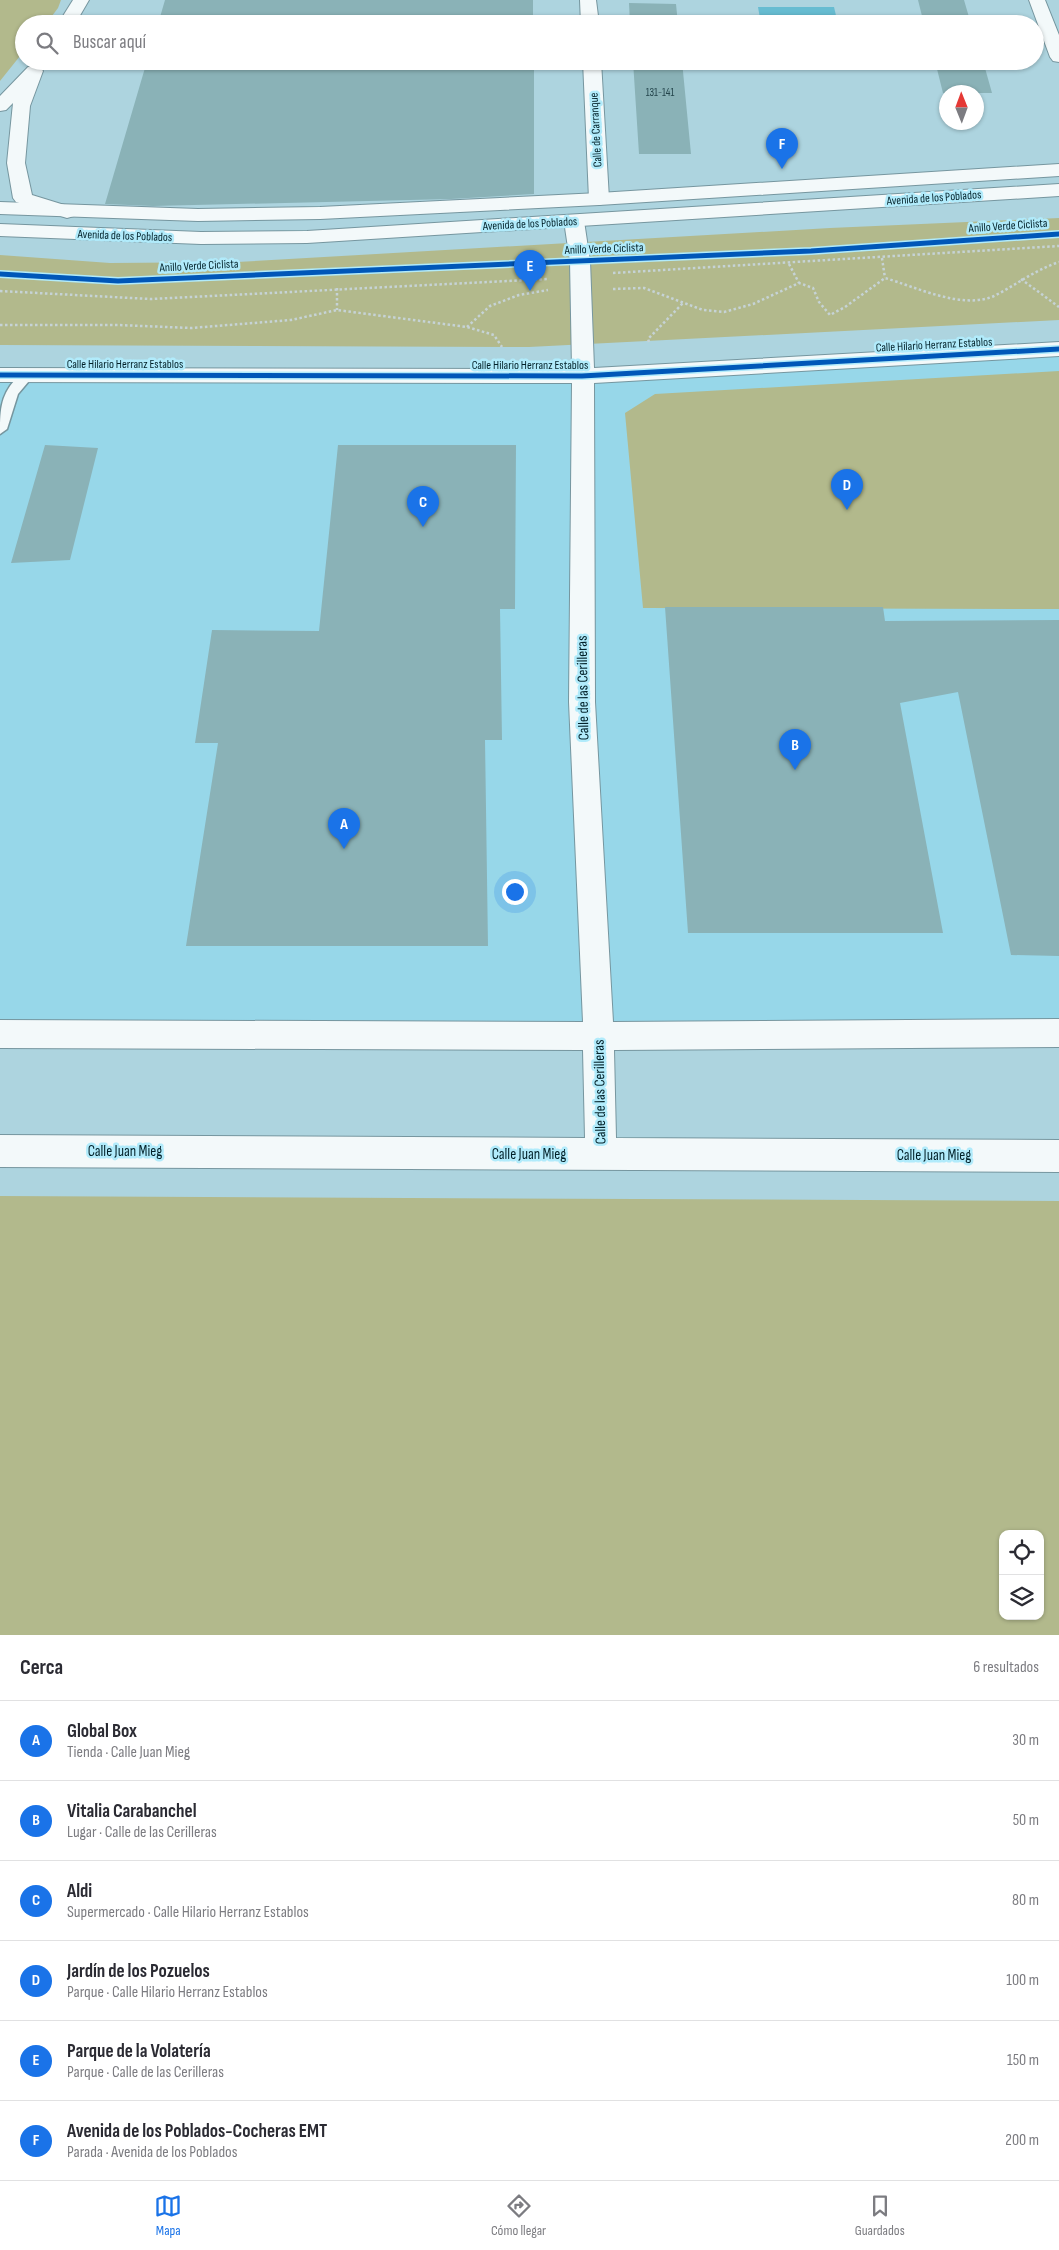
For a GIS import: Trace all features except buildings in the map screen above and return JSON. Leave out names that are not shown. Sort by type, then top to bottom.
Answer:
[{"type":"street","points":[[72,15],[81,0]]},
{"type":"street","points":[[588,0],[589,15]]},
{"type":"street","points":[[1037,0],[1043,15]]},
{"type":"street","points":[[1044,18],[1059,57]]},
{"type":"street","points":[[0,106],[33,70]]},
{"type":"street","points":[[35,70],[21,106],[16,163],[24,198],[67,212]]},
{"type":"street","name":"Calle de Carranque","points":[[593,70],[600,198]]},
{"type":"street","name":"Avenida de los Poblados","points":[[0,208],[67,212],[198,215],[320,213],[1059,170]]},
{"type":"street","name":"Avenida de los Poblados","points":[[0,230],[201,238],[307,237],[1059,190]]},
{"type":"street","name":"Calle de las Cerilleras","points":[[574,221],[580,261],[584,411],[582,702],[597,970],[601,1154]]},
{"type":"street","name":"Calle Hilario Herranz Establos","points":[[0,375],[582,376],[1059,349]]},
{"type":"street","points":[[0,1034],[598,1036],[1059,1033]]},
{"type":"street","name":"Calle Juan Mieg","points":[[0,1151],[1059,1156]]},
{"type":"lane","points":[[0,429],[2,415],[12,392],[28,375]]},
{"type":"path","points":[[604,274],[1059,246]]},
{"type":"path","points":[[882,258],[886,269],[885,278]]},
{"type":"path","points":[[605,290],[642,288],[702,310],[725,312],[745,308],[780,290],[800,283],[813,288],[819,302],[830,315],[844,310],[875,282],[885,278],[976,301],[994,294],[1041,267],[1059,262]]},
{"type":"path","points":[[790,264],[800,283]]},
{"type":"path","points":[[0,291],[83,297],[150,299],[556,278]]},
{"type":"path","points":[[1021,279],[1059,307]]},
{"type":"path","points":[[337,288],[337,310]]},
{"type":"path","points":[[467,327],[490,306],[519,295],[549,289]]},
{"type":"path","points":[[649,348],[648,338],[684,302]]},
{"type":"path","points":[[0,325],[118,325],[191,328],[291,320],[337,310],[467,327],[494,335],[506,353]]},
{"type":"shaded area","points":[[758,7],[834,7],[836,15],[759,15]]},
{"type":"shaded area","points":[[1059,349],[1059,1033],[0,1034],[0,375],[524,377]]},
{"type":"green space","points":[[0,0],[61,0],[53,15],[15,15],[15,62],[0,81]]},
{"type":"green space","points":[[1059,218],[1059,320],[529,347],[0,345],[0,255],[110,263],[237,262],[830,228]]},
{"type":"green space","points":[[1059,371],[1059,609],[643,608],[625,413],[655,394]]},
{"type":"green space","points":[[0,1196],[1059,1201],[1059,1635],[0,1635]]},
{"type":"cycle path","name":"Anillo Verde Ciclista","points":[[0,274],[118,281],[811,251],[1059,234]]},
{"type":"cycle path","points":[[0,375],[582,376],[1059,349]]},
{"type":"place","name":"Avenida de los Poblados-Cocheras EMT","points":[[782,169]]},
{"type":"place","name":"Parque de la Volatería","points":[[530,291]]},
{"type":"place","name":"Jardín de los Pozuelos","points":[[847,510]]},
{"type":"place","name":"Aldi","points":[[423,527]]},
{"type":"place","name":"Vitalia Carabanchel","points":[[795,770]]},
{"type":"place","name":"Global Box","points":[[344,849]]}]
